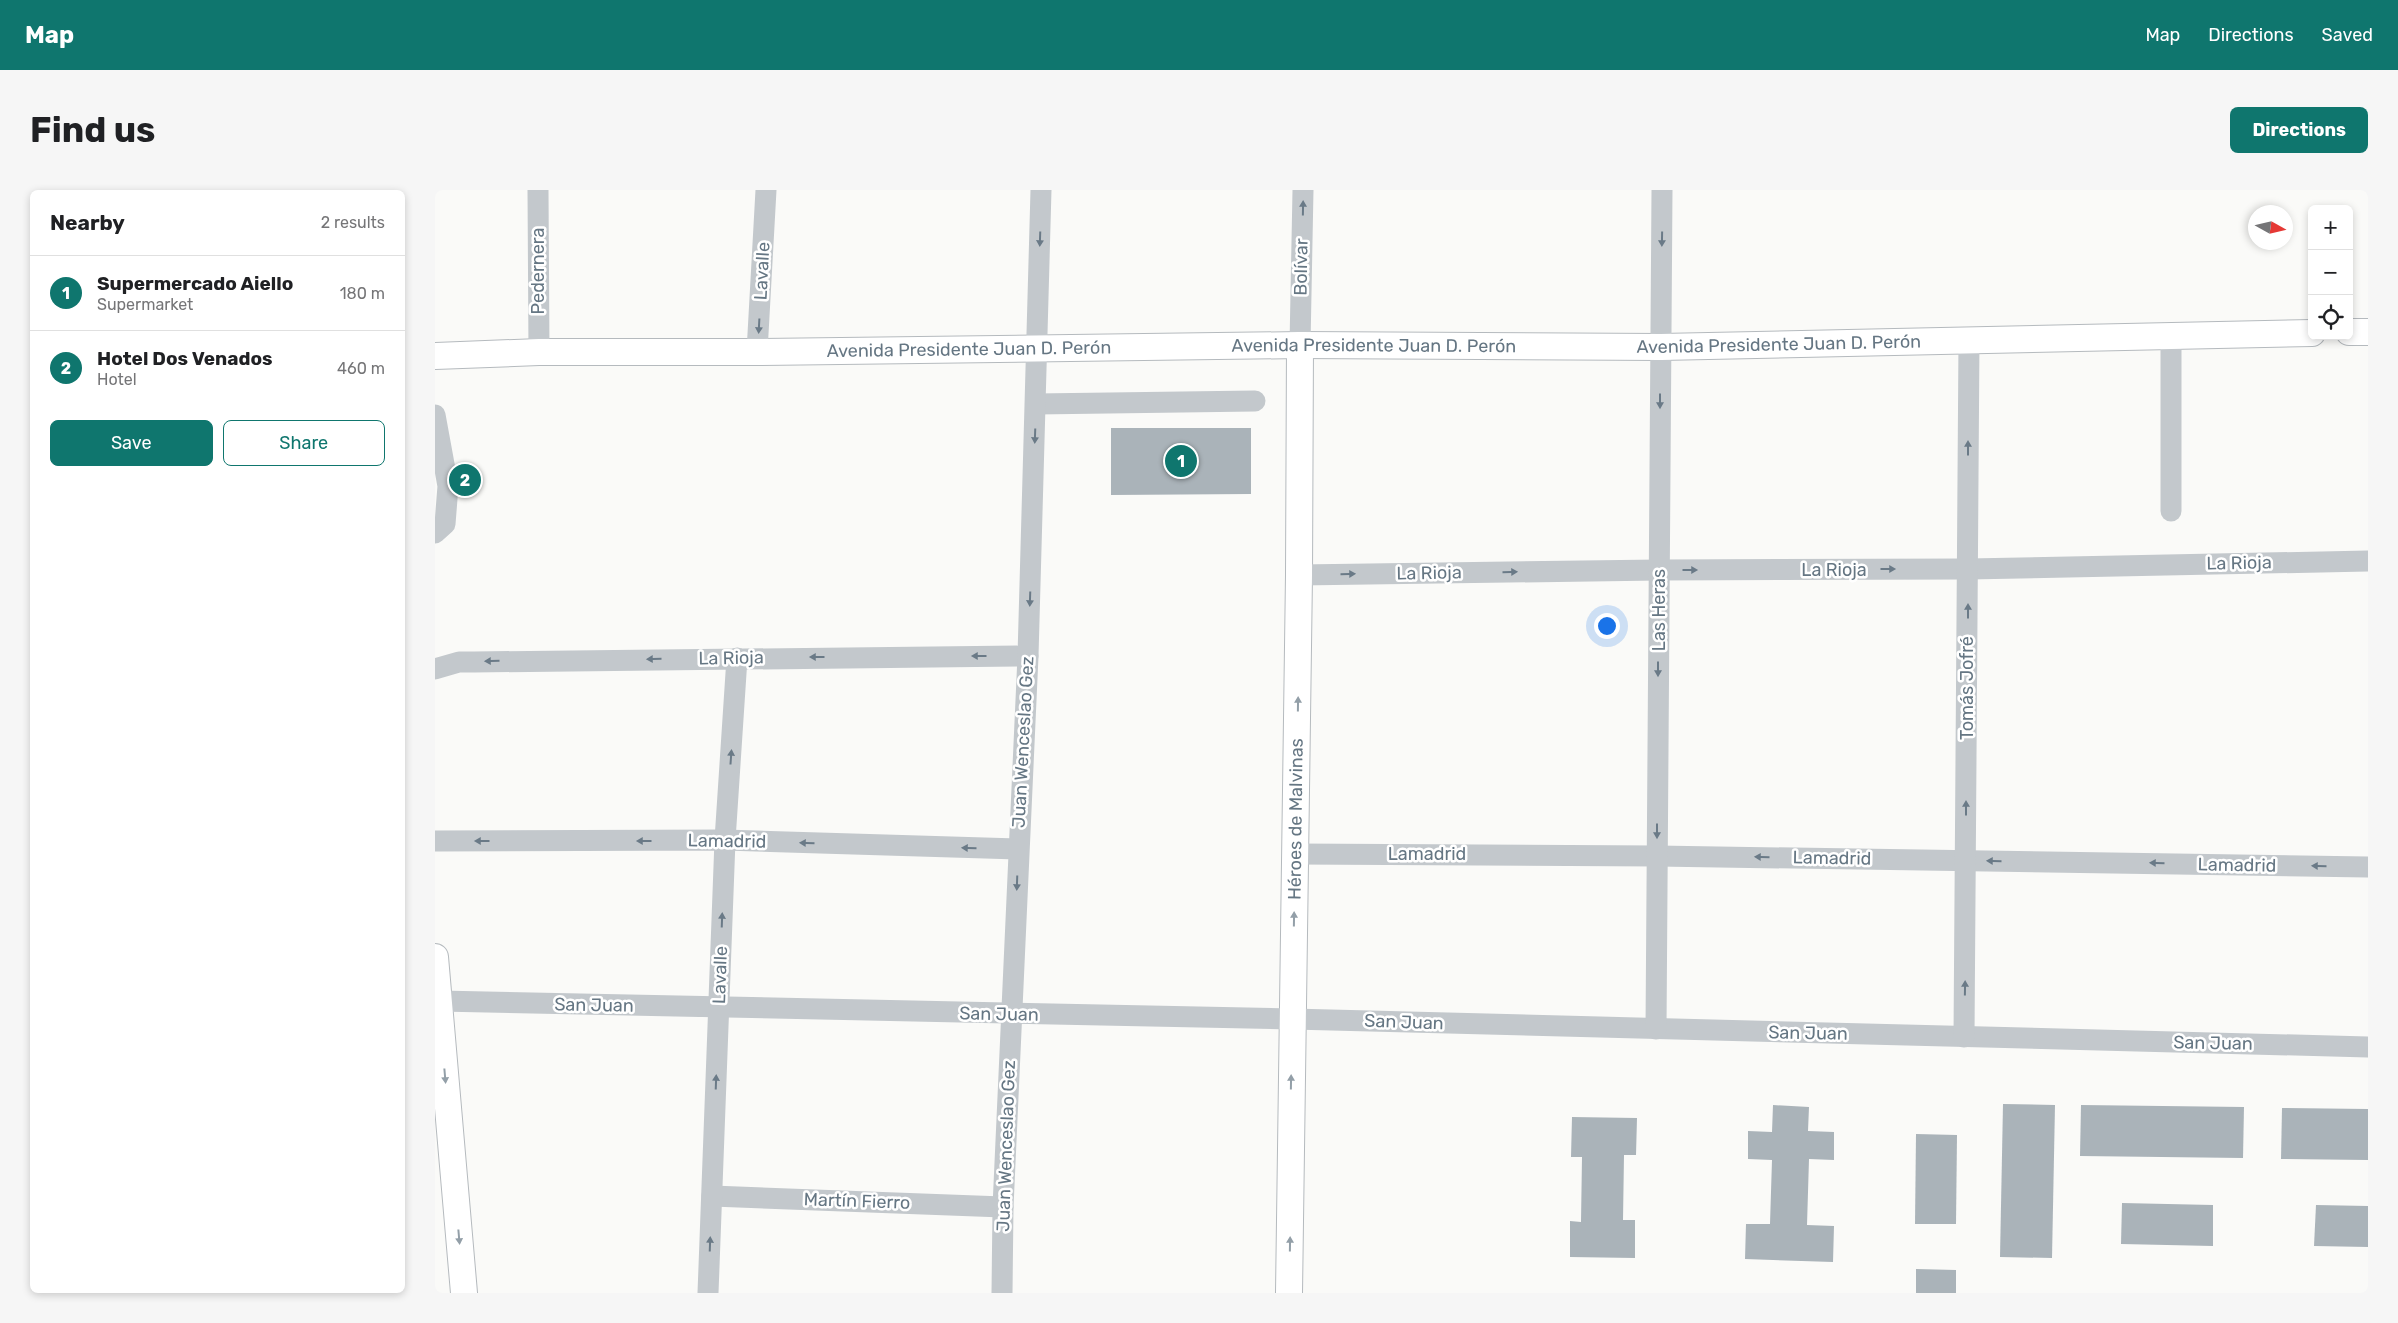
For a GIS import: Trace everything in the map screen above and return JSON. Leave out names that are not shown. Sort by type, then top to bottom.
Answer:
[{"type":"main road","points":[[2353,332],[2368,332]]},
{"type":"main road","name":"Avenida Presidente Juan D. Perón","points":[[435,356],[539,352],[757,352],[1300,345],[1661,347],[2308,333]]},
{"type":"main road","name":"Héroes de Malvinas","points":[[1289,1293],[1296,854],[1300,345]]},
{"type":"main road","points":[[435,957],[463,1293]]},
{"type":"street","name":"Pedernera","points":[[538,190],[539,352]]},
{"type":"street","name":"Lavalle","points":[[757,352],[766,190]]},
{"type":"street","name":"Juan Wenceslao Gez","points":[[1002,1293],[1003,1207],[1028,656],[1041,190]]},
{"type":"street","name":"Bolívar","points":[[1300,345],[1303,190]]},
{"type":"street","name":"Las Heras","points":[[1656,1029],[1663,190]]},
{"type":"street","points":[[2171,336],[2171,511]]},
{"type":"street","name":"Tomás Jofré","points":[[1964,1037],[1969,339]]},
{"type":"street","points":[[1036,404],[1255,401]]},
{"type":"street","points":[[435,415],[448,486],[445,524],[435,533]]},
{"type":"street","name":"La Rioja","points":[[1299,575],[1659,570],[1968,569],[2368,561]]},
{"type":"street","name":"La Rioja","points":[[435,669],[466,662],[1028,656]]},
{"type":"street","name":"Lavalle","points":[[708,1293],[725,840],[737,658]]},
{"type":"street","name":"Lamadrid","points":[[435,841],[725,840],[1018,849]]},
{"type":"street","name":"Lamadrid","points":[[1296,854],[1657,856],[2368,867]]},
{"type":"street","name":"San Juan","points":[[439,1001],[1292,1019],[2368,1047]]},
{"type":"street","name":"Martín Fierro","points":[[712,1196],[1003,1207]]},
{"type":"building","points":[[1111,428],[1251,428],[1251,494],[1111,495]]},
{"type":"building","points":[[2003,1104],[2055,1105],[2052,1258],[2000,1257]]},
{"type":"building","points":[[1773,1105],[1809,1107],[1808,1131],[1834,1132],[1834,1160],[1809,1159],[1807,1225],[1834,1226],[1833,1262],[1745,1259],[1746,1224],[1770,1224],[1772,1160],[1748,1159],[1748,1131],[1772,1132]]},
{"type":"building","points":[[2081,1105],[2244,1107],[2243,1158],[2080,1156]]},
{"type":"building","points":[[2282,1108],[2368,1109],[2368,1160],[2281,1159]]},
{"type":"building","points":[[1572,1117],[1637,1118],[1636,1155],[1624,1155],[1623,1220],[1635,1220],[1635,1258],[1570,1257],[1570,1221],[1581,1222],[1582,1157],[1571,1157]]},
{"type":"building","points":[[1916,1134],[1957,1135],[1956,1224],[1915,1224]]},
{"type":"building","points":[[2122,1203],[2213,1205],[2213,1246],[2121,1244]]},
{"type":"building","points":[[2316,1205],[2368,1206],[2368,1247],[2314,1246]]},
{"type":"building","points":[[1916,1269],[1956,1270],[1956,1293],[1916,1293]]},
{"type":"place","name":"Supermercado Aiello","points":[[1181,461]]},
{"type":"place","name":"Hotel Dos Venados","points":[[465,480]]}]
